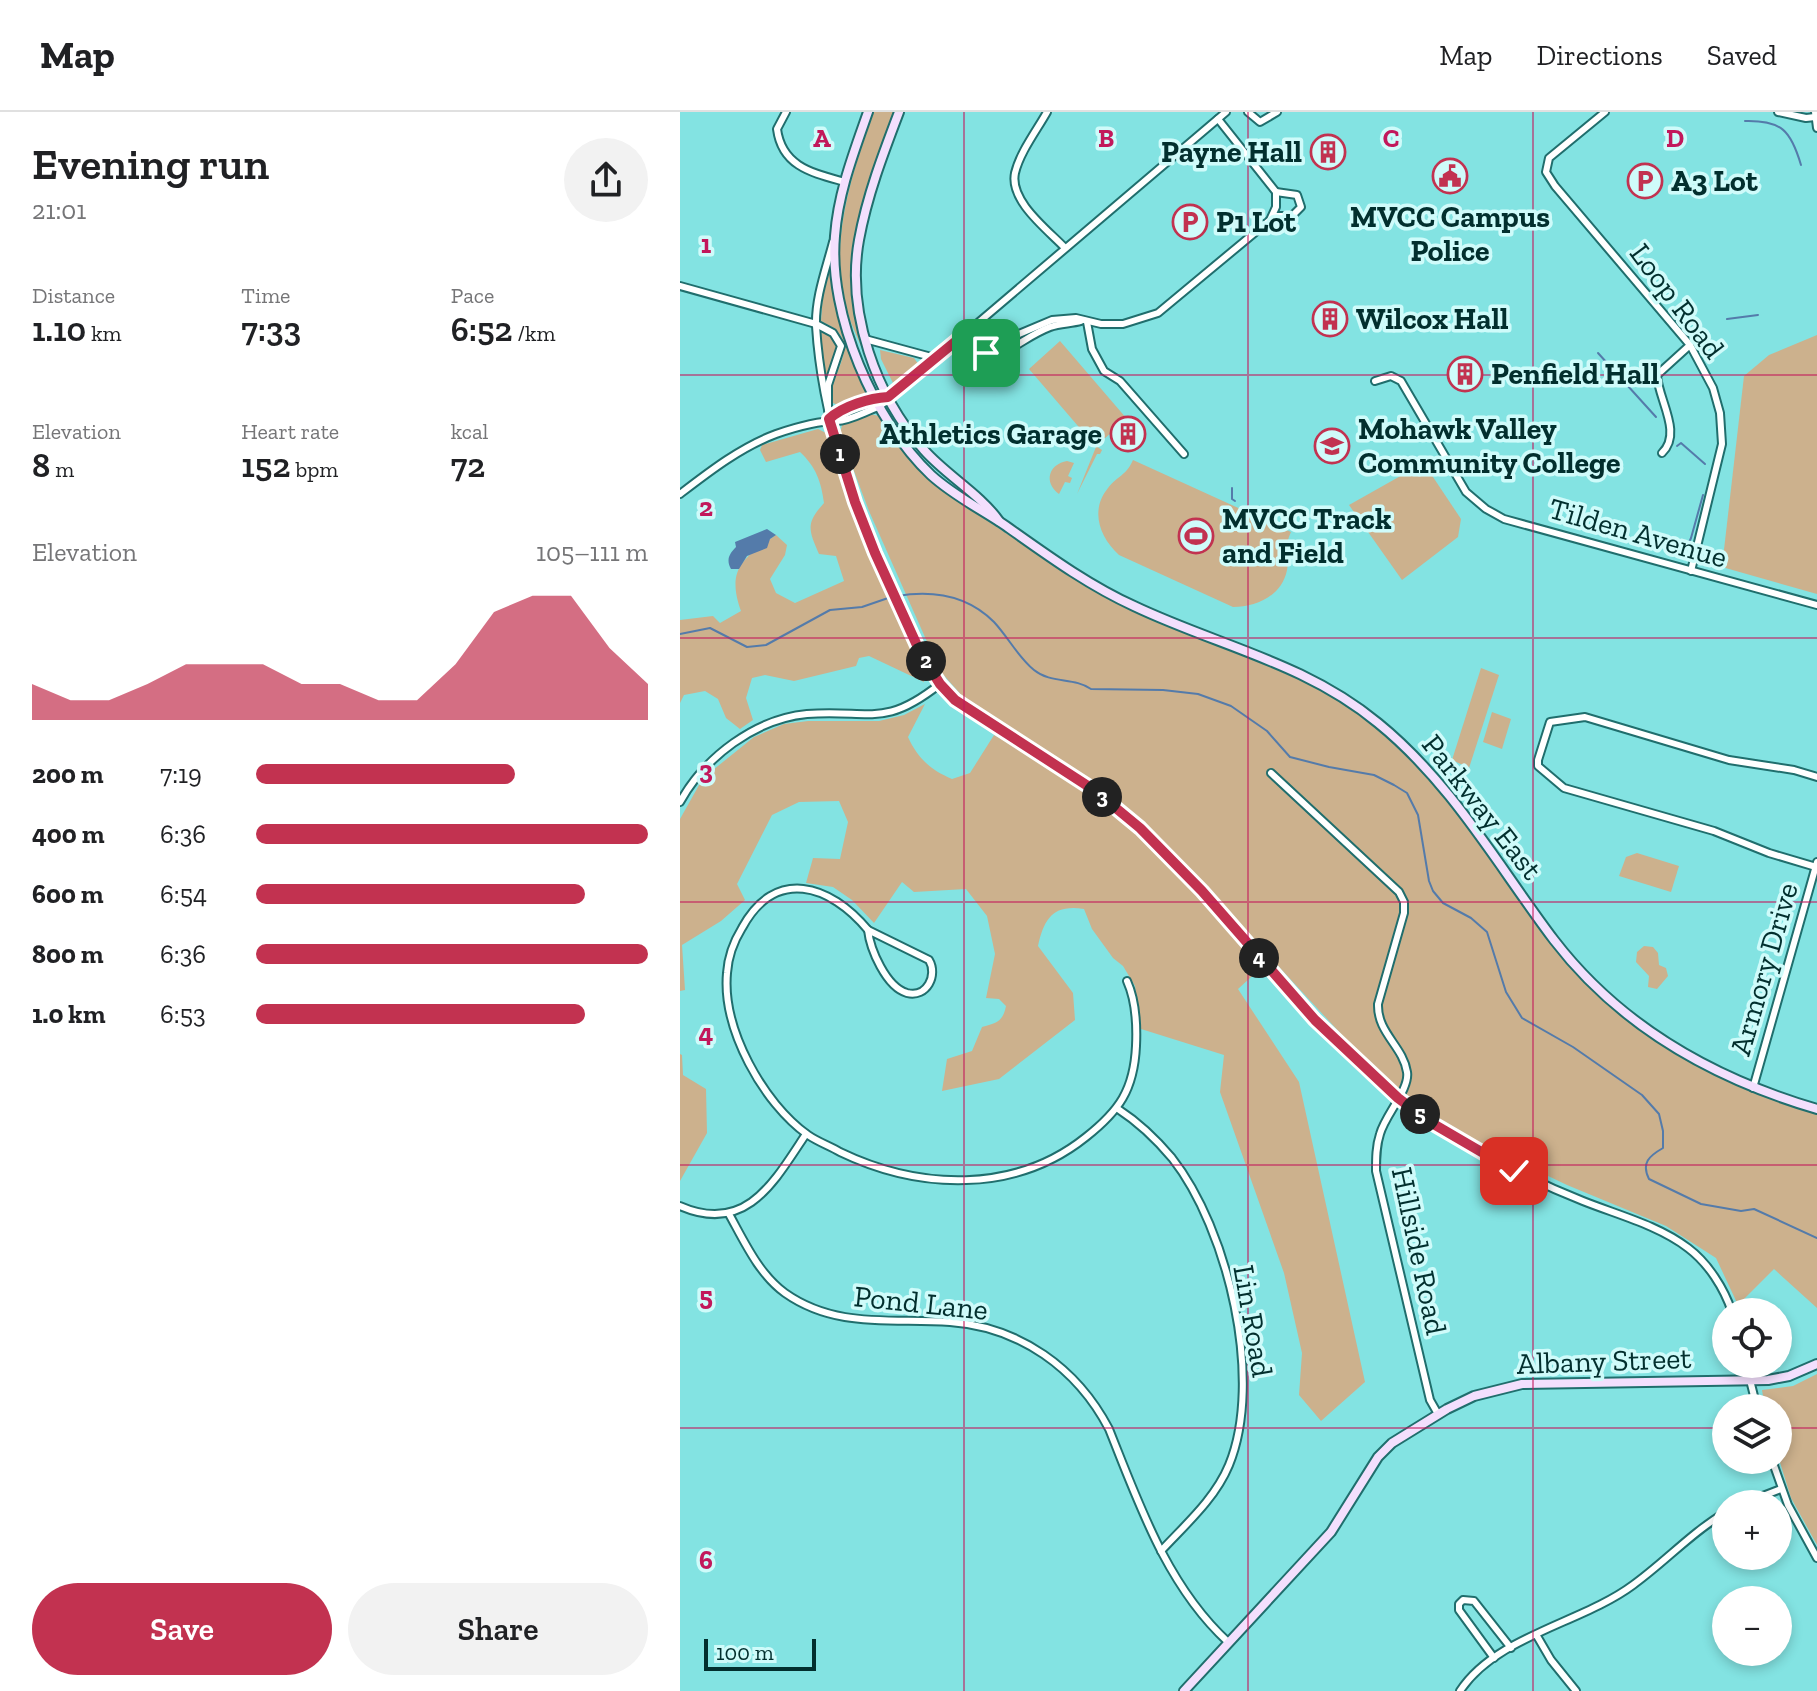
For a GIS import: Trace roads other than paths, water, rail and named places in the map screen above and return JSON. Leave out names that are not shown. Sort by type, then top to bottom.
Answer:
[{"type":"street","points":[[786,112],[777,129],[785,153],[803,168],[845,182]]},
{"type":"street","name":"Parkway East","points":[[828,410],[819,364],[816,324],[820,289],[845,182],[868,112]]},
{"type":"street","name":"Parkway East","points":[[899,112],[867,202],[858,243],[857,285],[865,339],[888,397],[925,451],[999,522]]},
{"type":"street","points":[[1047,112],[1018,166],[1015,185],[1027,208],[1065,248]]},
{"type":"street","points":[[680,494],[755,443],[888,397],[1226,112]]},
{"type":"street","points":[[1248,112],[1260,122],[1277,112]]},
{"type":"street","name":"Loop Road","points":[[1605,112],[1549,158],[1546,171],[1555,186],[1690,345],[1713,388],[1720,413],[1722,444],[1691,571]]},
{"type":"street","points":[[1778,112],[1806,118],[1815,114],[1817,128]]},
{"type":"street","points":[[961,337],[980,351],[996,354],[1053,325],[1085,322],[1123,324],[1158,313],[1273,216],[1276,192],[1218,119]]},
{"type":"street","points":[[1273,216],[1292,216],[1301,207],[1297,195],[1276,192]]},
{"type":"street","name":"Parkway East","points":[[834,238],[839,296],[845,320],[876,402],[892,430],[931,475],[953,494],[1105,591],[1164,619],[1311,678],[1376,721],[1433,775],[1557,943],[1586,977],[1649,1031],[1693,1058],[1753,1088],[1817,1109]]},
{"type":"street","points":[[680,286],[816,324],[833,333],[840,342],[841,350],[828,385],[828,410],[855,502],[920,652],[940,684],[955,700],[1094,790],[1140,828],[1202,891],[1315,1020],[1398,1098],[1430,1122],[1501,1165],[1663,1233],[1687,1247],[1715,1278],[1725,1298]]},
{"type":"street","points":[[972,328],[984,341],[998,344],[1046,322],[1072,318],[1085,322]]},
{"type":"street","points":[[1085,322],[1092,349],[1104,371],[1120,381],[1184,454]]},
{"type":"street","points":[[865,339],[935,358]]},
{"type":"street","points":[[1662,453],[1668,447],[1671,436],[1657,375],[1690,345]]},
{"type":"street","name":"Tilden Avenue","points":[[1375,381],[1391,376],[1401,381],[1459,482],[1474,500],[1504,519],[1817,605]]},
{"type":"street","points":[[680,802],[696,776],[719,755],[765,725],[810,714],[880,715],[901,710],[940,684]]},
{"type":"street","points":[[1816,864],[1769,853],[1710,829],[1564,788],[1541,771],[1538,760],[1548,725],[1554,720],[1579,716],[1733,761],[1794,770],[1817,777]]},
{"type":"street","points":[[1271,773],[1399,892],[1404,902],[1404,913],[1378,1004],[1377,1018],[1408,1073],[1406,1085],[1398,1098]]},
{"type":"street","name":"Armory Drive","points":[[1753,1088],[1816,864]]},
{"type":"street","points":[[868,930],[885,973],[896,987],[905,993],[915,994],[931,982],[934,975],[929,960],[868,930],[830,896],[817,890],[785,890],[759,903],[738,934],[729,958],[727,998],[748,1061],[766,1090],[806,1134],[883,1170],[943,1181],[988,1179],[1050,1161],[1074,1147],[1118,1109],[1125,1097],[1136,1056],[1135,1018],[1127,981]]},
{"type":"street","name":"Hillside Road","points":[[1398,1098],[1380,1134],[1376,1171],[1430,1400],[1438,1414]]},
{"type":"street","name":"Lin Road","points":[[1118,1109],[1134,1119],[1160,1144],[1174,1160],[1195,1197],[1226,1275],[1239,1331],[1244,1372],[1243,1415],[1228,1467],[1205,1503],[1161,1551]]},
{"type":"street","points":[[680,1206],[706,1215],[729,1214],[745,1207],[776,1179],[806,1134]]},
{"type":"street","name":"Pond Lane","points":[[729,1214],[755,1261],[773,1283],[810,1308],[862,1321],[950,1322],[984,1328],[1014,1337],[1051,1358],[1068,1372],[1099,1410],[1161,1551],[1185,1591],[1228,1642]]},
{"type":"street","name":"Albany Street","points":[[1184,1691],[1331,1532],[1378,1457],[1392,1443],[1438,1414],[1474,1396],[1522,1384],[1751,1381],[1789,1376],[1817,1364]]},
{"type":"street","points":[[1750,1378],[1754,1394]]},
{"type":"street","points":[[1776,1474],[1788,1505],[1817,1558]]},
{"type":"street","points":[[1460,1691],[1471,1676],[1494,1658],[1632,1586],[1712,1520]]},
{"type":"street","points":[[1494,1658],[1459,1610],[1463,1600],[1474,1601],[1511,1648]]},
{"type":"street","points":[[1537,1636],[1551,1660],[1576,1691]]},
{"type":"water","points":[[767,529],[776,535],[770,539],[767,548],[747,556],[739,569],[731,569],[729,560],[736,547],[735,542]]},
{"type":"waterway","points":[[1745,121],[1768,123],[1783,130],[1789,136],[1801,165]]},
{"type":"waterway","points":[[1727,319],[1758,315]]},
{"type":"waterway","points":[[1598,353],[1656,417]]},
{"type":"waterway","points":[[1677,446],[1681,443],[1705,464]]},
{"type":"waterway","points":[[1232,488],[1232,499],[1235,501]]},
{"type":"waterway","points":[[1683,556],[1703,495]]},
{"type":"waterway","points":[[897,596],[937,595],[973,606],[994,622],[1028,665],[1048,677],[1091,689],[1198,694],[1231,706],[1267,731],[1290,757],[1374,775],[1407,793],[1418,815],[1433,891],[1443,903],[1471,918],[1487,932],[1506,992],[1522,1018],[1573,1047],[1642,1095],[1659,1114],[1663,1148],[1646,1164],[1649,1179],[1701,1204],[1741,1211],[1754,1209],[1817,1238]]},
{"type":"waterway","points":[[680,634],[710,628],[747,647],[766,645],[830,610],[862,607],[891,597]]},
{"type":"place","name":"Payne Hall","points":[[1328,152]]},
{"type":"place","name":"MVCC Campus Police","points":[[1450,176]]},
{"type":"place","name":"A3 Lot","points":[[1645,181]]},
{"type":"place","name":"P1 Lot","points":[[1190,222]]},
{"type":"place","name":"Wilcox Hall","points":[[1330,319]]},
{"type":"place","name":"Penfield Hall","points":[[1465,374]]},
{"type":"place","name":"Athletics Garage","points":[[1128,434]]},
{"type":"place","name":"Mohawk Valley Community College","points":[[1332,446]]},
{"type":"place","name":"MVCC Track and Field","points":[[1196,536]]}]
